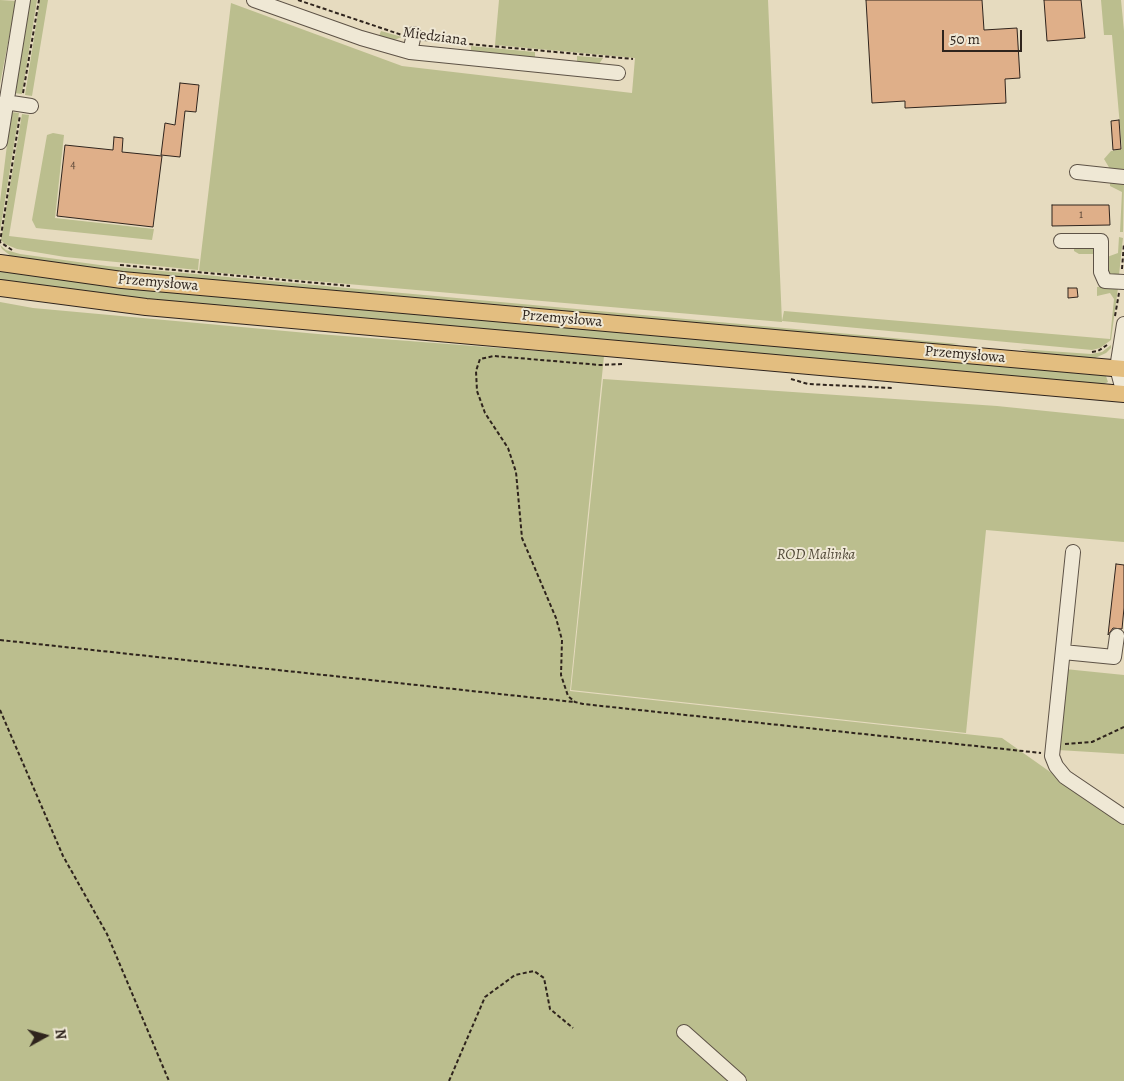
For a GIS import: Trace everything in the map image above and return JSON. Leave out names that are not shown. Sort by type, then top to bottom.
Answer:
[{"type":"main road","name":"Przemysłowa","points":[[0,263],[122,280],[1121,369]]},
{"type":"main road","name":"Przemysłowa","points":[[0,288],[146,307],[1124,394]]},
{"type":"street","points":[[0,142],[22,0]]},
{"type":"street","name":"Miedziana","points":[[257,0],[360,38],[410,52],[618,73]]},
{"type":"street","points":[[410,52],[414,36]]},
{"type":"street","points":[[5,102],[26,105]]},
{"type":"street","points":[[1077,172],[1124,177]]},
{"type":"street","points":[[1061,241],[1101,241],[1101,272],[1105,281],[1124,282]]},
{"type":"street","points":[[1124,324],[1121,369],[1124,394]]},
{"type":"street","points":[[1073,552],[1052,749],[1056,766],[1065,776],[1124,817]]},
{"type":"street","points":[[1063,652],[1114,658],[1117,636]]},
{"type":"street","points":[[684,1032],[739,1081]]},
{"type":"path","points":[[15,251],[3,245],[1,236],[26,105],[39,0]]},
{"type":"path","points":[[298,0],[381,29],[414,36],[633,59]]},
{"type":"path","points":[[118,265],[355,286]]},
{"type":"path","points":[[1086,352],[1098,351],[1112,343]]},
{"type":"path","points":[[575,702],[564,689],[561,675],[562,640],[556,618],[522,538],[516,472],[508,448],[485,413],[477,391],[476,371],[480,359],[494,356],[600,364],[625,364]]},
{"type":"path","points":[[790,378],[808,384],[892,388]]},
{"type":"path","points":[[0,640],[575,702],[1052,749],[1092,742],[1124,727]]},
{"type":"path","points":[[0,710],[63,856],[108,934],[169,1081]]},
{"type":"path","points":[[449,1081],[485,997],[515,975],[534,971],[544,978],[550,1009],[573,1028]]},
{"type":"green space","points":[[0,0],[16,1],[0,84]]},
{"type":"green space","points":[[29,0],[37,0],[22,94],[14,93]]},
{"type":"green space","points":[[40,0],[48,0],[32,96],[25,95]]},
{"type":"green space","points":[[499,0],[768,0],[782,322],[199,271],[231,3],[402,66],[632,93],[635,58],[495,45]]},
{"type":"green space","points":[[1101,0],[1121,0],[1124,31],[1124,169],[1121,170],[1110,169],[1104,159],[1111,151],[1122,149],[1112,35],[1104,35]]},
{"type":"green space","points":[[381,31],[402,37],[391,41],[379,36]]},
{"type":"green space","points":[[471,46],[535,52],[535,57],[533,59],[471,52]]},
{"type":"green space","points":[[577,56],[603,58],[599,64],[577,63]]},
{"type":"green space","points":[[11,112],[19,113],[0,232],[0,202]]},
{"type":"green space","points":[[22,114],[29,115],[9,236],[199,259],[198,270],[65,257],[17,249],[5,244],[1,240]]},
{"type":"green space","points":[[53,133],[64,135],[55,218],[154,229],[152,240],[36,228],[32,220],[47,135]]},
{"type":"green space","points":[[1110,182],[1124,183],[1123,232],[1120,232],[1122,192],[1110,186]]},
{"type":"green space","points":[[1119,237],[1123,238],[1119,275],[1106,276],[1107,257],[1118,253]]},
{"type":"green space","points":[[0,245],[6,250],[20,254],[107,266],[959,344],[949,345],[148,275],[12,257]]},
{"type":"green space","points":[[1094,245],[1096,254],[1079,254],[1074,251],[1074,248]]},
{"type":"green space","points":[[0,270],[146,289],[1106,376],[1108,382],[1102,385],[145,300],[10,283],[0,279]]},
{"type":"green space","points":[[1110,286],[1118,288],[1111,340],[1100,348],[1092,350],[782,321],[784,311],[1110,339],[1114,299],[1110,293],[1097,296],[1097,287]]},
{"type":"green space","points":[[0,302],[33,308],[318,334],[604,356],[570,691],[1002,738],[1124,824],[1124,1081],[0,1081]]},
{"type":"green space","points":[[1111,345],[1111,348],[1106,353],[1095,358],[1040,354],[1020,349],[1091,354],[1102,352]]},
{"type":"green space","name":"ROD Malinka","points":[[603,379],[997,406],[1124,419],[1124,542],[986,530],[966,733],[571,690]]},
{"type":"green space","points":[[1065,669],[1124,675],[1124,754],[1058,750]]},
{"type":"building","points":[[866,0],[982,0],[984,30],[1017,28],[1020,78],[1005,79],[1006,103],[905,108],[905,101],[872,103]]},
{"type":"building","points":[[1044,0],[1081,0],[1085,38],[1047,41]]},
{"type":"building","points":[[180,83],[199,85],[196,112],[185,111],[180,157],[161,155],[165,123],[175,125]]},
{"type":"building","points":[[1119,120],[1121,149],[1113,150],[1111,121]]},
{"type":"building","points":[[114,137],[123,138],[122,152],[162,156],[153,227],[57,216],[65,145],[113,150]]},
{"type":"building","points":[[1052,205],[1109,205],[1110,225],[1052,226]]},
{"type":"building","points":[[1068,288],[1077,288],[1078,297],[1068,298]]},
{"type":"building","points":[[1116,564],[1124,565],[1122,629],[1113,628],[1108,635]]}]
